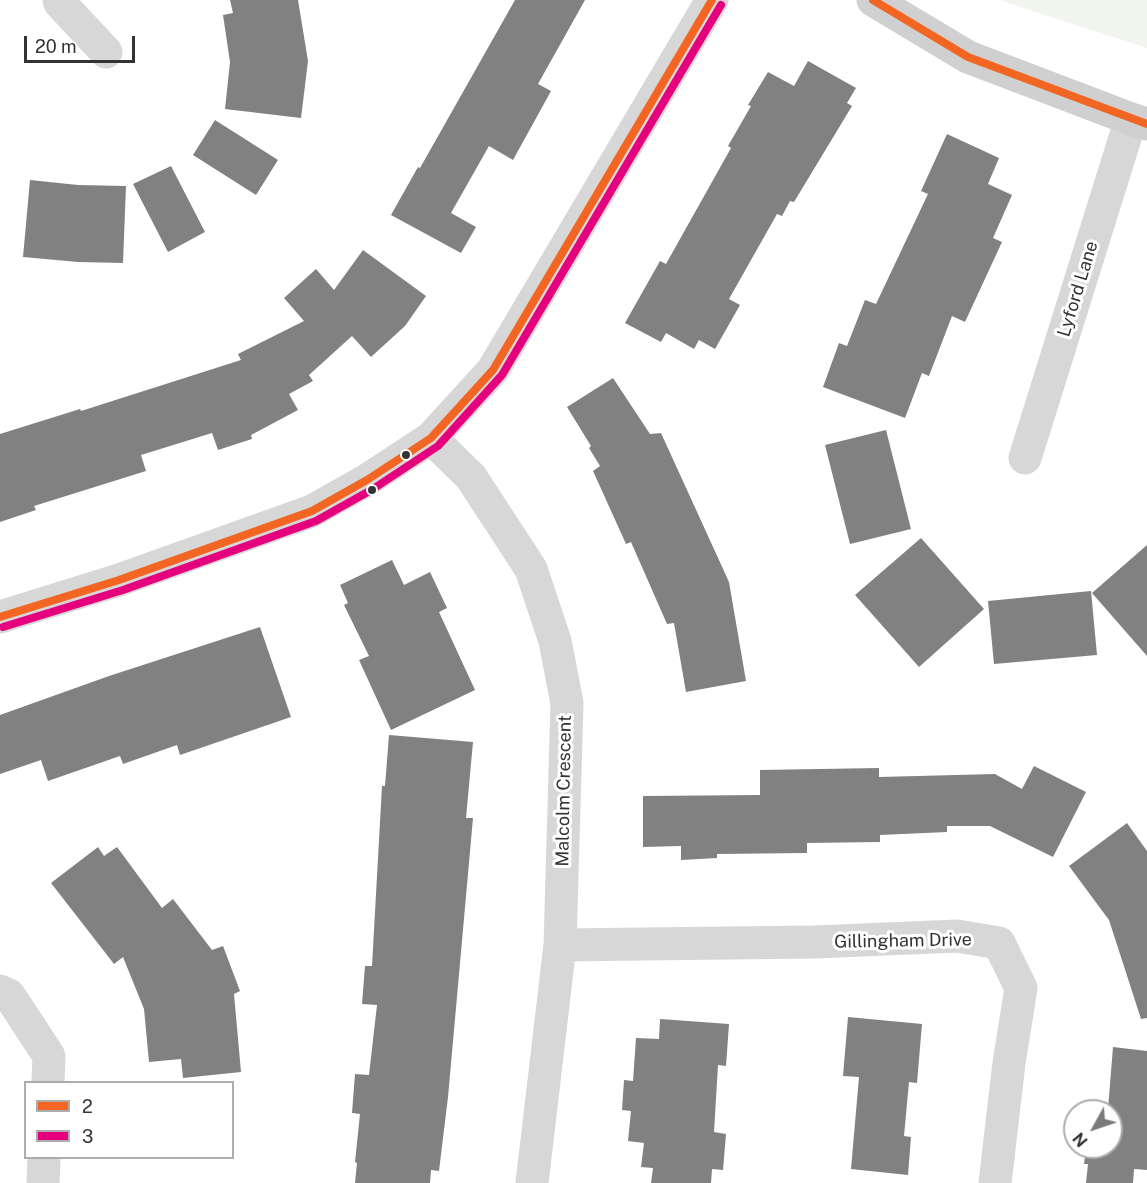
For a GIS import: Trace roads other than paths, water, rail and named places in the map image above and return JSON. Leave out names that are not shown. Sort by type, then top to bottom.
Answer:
[{"type":"street","points":[[59,0],[106,52]]},
{"type":"street","points":[[0,617],[119,580],[312,512],[367,480],[431,438],[493,370],[712,0]]},
{"type":"street","points":[[873,0],[968,57],[1139,122]]},
{"type":"street","name":"Lyford Lane","points":[[1025,458],[1139,122]]},
{"type":"street","name":"Malcolm Crescent","points":[[431,438],[471,477],[531,569],[555,641],[567,703],[560,945],[532,1183]]},
{"type":"street","name":"Gillingham Drive","points":[[560,945],[814,942],[957,936],[999,943],[1021,988],[1009,1063],[995,1183]]},
{"type":"street","points":[[0,991],[9,995],[49,1056],[48,1081]]},
{"type":"street","points":[[43,1183],[44,1159]]}]
